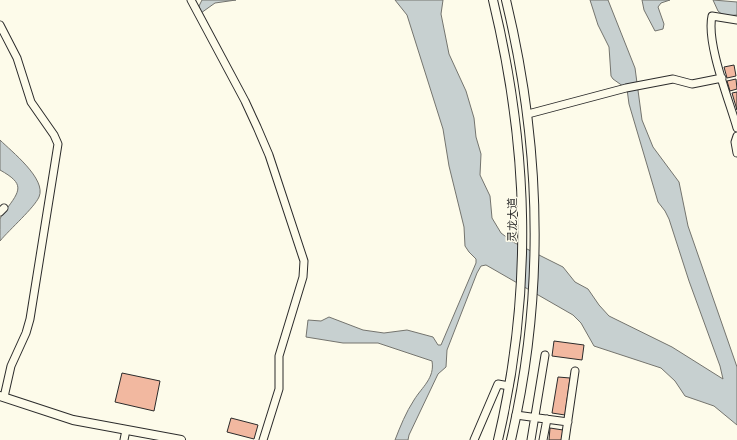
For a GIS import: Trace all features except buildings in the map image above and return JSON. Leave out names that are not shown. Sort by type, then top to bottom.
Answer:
[{"type":"main road","name":"灵龙大道","points":[[493,0],[506,56],[518,131],[522,182],[523,240],[521,292],[509,386],[498,440]]},
{"type":"main road","name":"灵龙大道","points":[[506,0],[518,53],[528,114],[534,174],[535,245],[533,297],[526,358],[511,440]]},
{"type":"main road","points":[[2,396],[62,417],[181,440]]},
{"type":"street","points":[[191,0],[245,101],[257,127],[271,162],[304,261],[303,277],[280,356],[280,389],[263,440]]},
{"type":"street","points":[[737,20],[712,16],[710,25],[722,78],[737,128]]},
{"type":"street","points":[[0,25],[17,58],[31,102],[54,135],[58,144],[30,319],[26,333],[11,366],[2,396]]},
{"type":"street","points":[[528,114],[626,88],[673,79],[680,79],[692,84],[722,78]]},
{"type":"street","points":[[737,136],[735,146],[737,153]]},
{"type":"street","points":[[531,440],[545,355]]},
{"type":"street","points":[[565,440],[575,371]]},
{"type":"street","points":[[474,440],[498,384],[509,386]]},
{"type":"street","points":[[516,415],[568,422]]},
{"type":"street","points":[[543,440],[547,419]]},
{"type":"street","points":[[124,440],[126,430]]},
{"type":"shaded area","points":[[202,0],[236,0],[215,3],[201,13],[199,6]]},
{"type":"shaded area","points":[[395,0],[443,0],[441,14],[449,54],[466,91],[474,118],[476,137],[481,154],[480,175],[490,196],[492,218],[501,233],[513,242],[563,267],[575,282],[588,289],[609,316],[672,347],[723,379],[720,366],[689,281],[669,219],[658,202],[629,104],[627,89],[611,76],[609,47],[598,25],[590,0],[608,0],[635,68],[642,120],[653,147],[679,182],[688,226],[737,367],[737,425],[714,406],[685,396],[675,381],[661,368],[594,346],[581,323],[573,315],[486,265],[481,266],[477,273],[447,350],[446,367],[438,374],[408,440],[395,440],[408,409],[430,377],[432,372],[432,361],[378,343],[343,343],[306,337],[308,320],[321,321],[329,317],[363,330],[384,333],[407,330],[433,337],[438,345],[441,345],[476,263],[476,259],[465,246],[464,227],[449,166],[443,129],[407,15]]},
{"type":"shaded area","points":[[642,0],[670,0],[661,3],[658,7],[664,24],[663,29],[655,31],[644,10]]},
{"type":"shaded area","points":[[713,0],[737,2],[737,15],[724,16],[718,11]]},
{"type":"shaded area","points":[[0,140],[27,166],[38,182],[40,190],[39,197],[36,202],[0,241],[0,219],[14,198],[18,188],[14,179],[0,170]]}]
